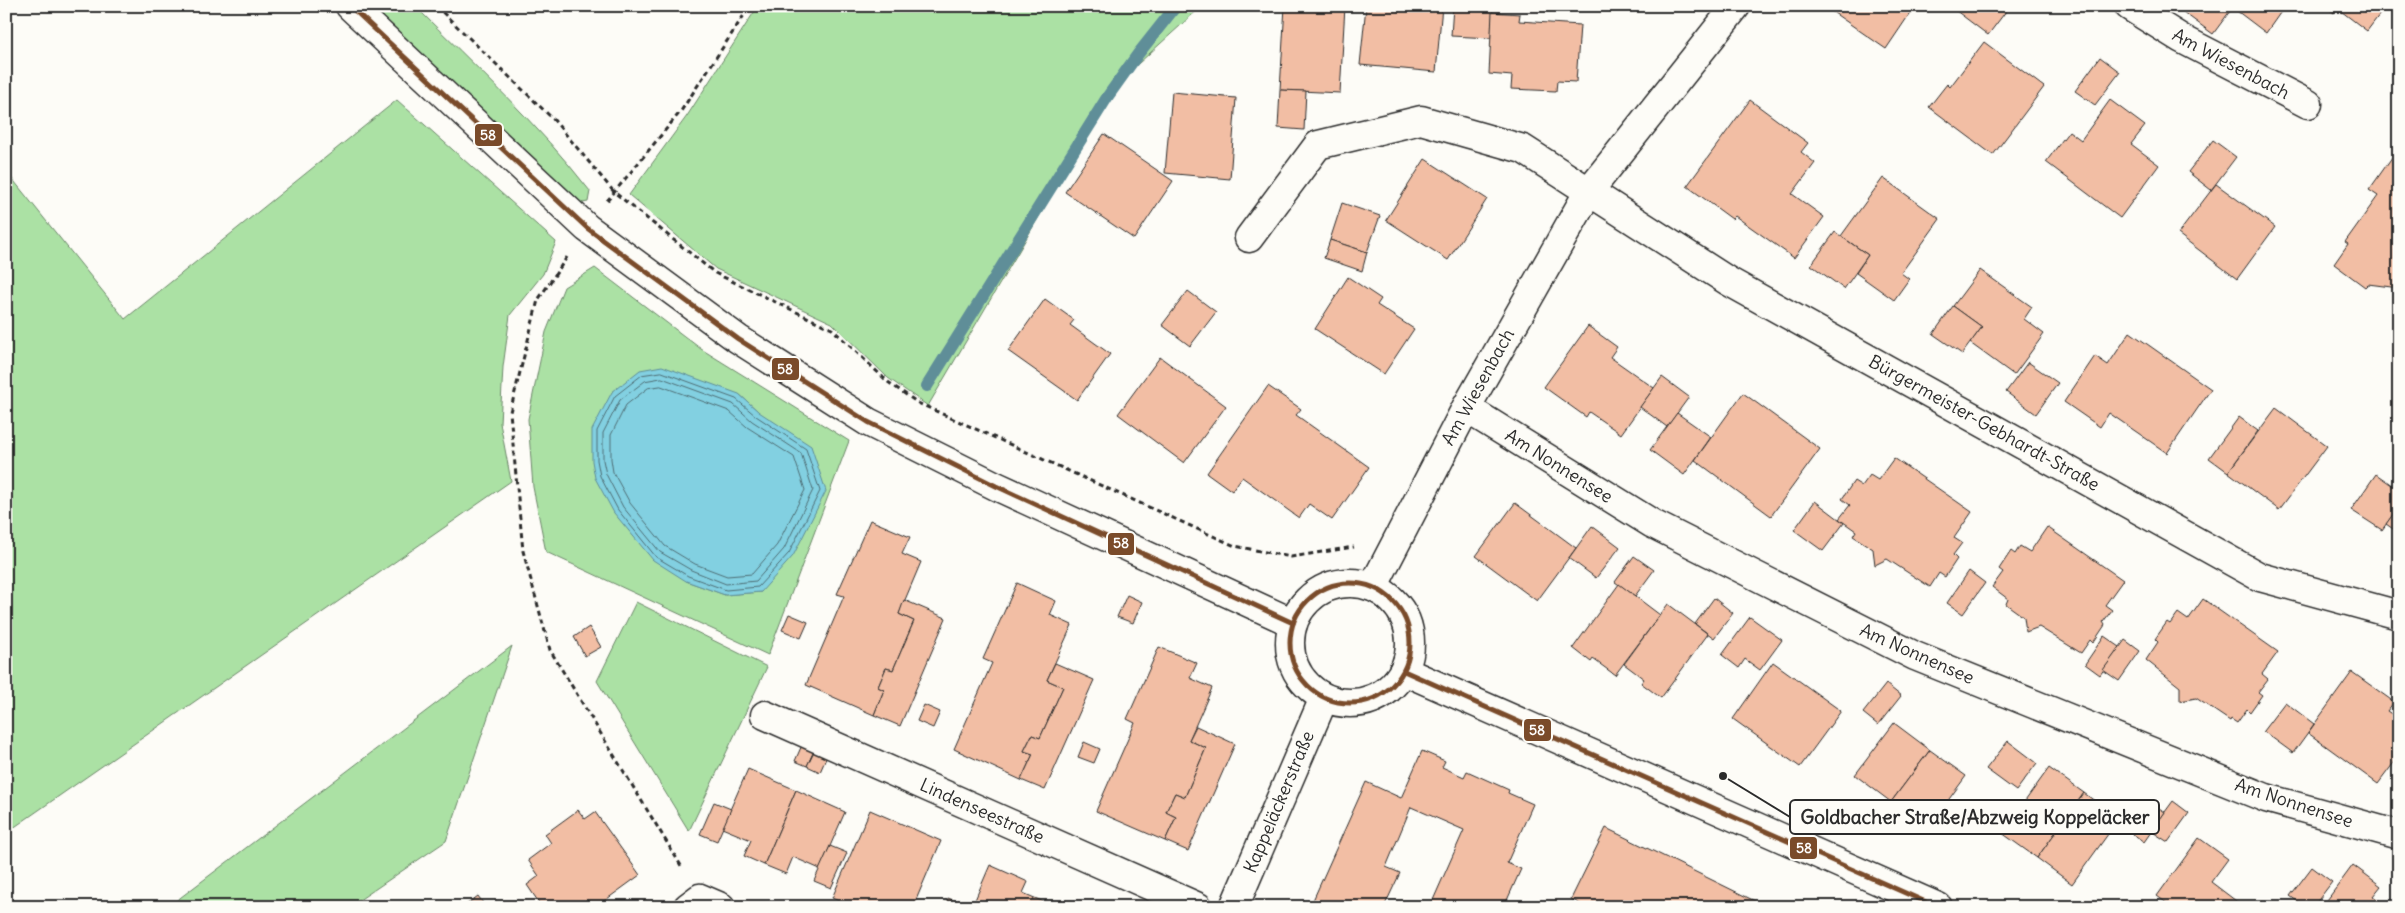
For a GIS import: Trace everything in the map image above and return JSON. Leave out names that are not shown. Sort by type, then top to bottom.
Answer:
[{"type":"street","points":[[350,6],[587,228],[738,339],[868,422],[996,486],[1293,623]]},
{"type":"street","name":"Am Wiesenbach","points":[[1373,587],[1466,408],[1589,191],[1736,6]]},
{"type":"street","name":"Am Wiesenbach","points":[[2128,6],[2182,40],[2308,104]]},
{"type":"street","points":[[1249,238],[1318,146],[1421,120],[1523,149],[1589,191]]},
{"type":"street","name":"Bürgermeister-Gebhardt-Straße","points":[[1589,191],[1728,281],[2260,577],[2399,615]]},
{"type":"street","name":"Am Nonnensee","points":[[1466,408],[1653,524],[1915,656],[2266,798],[2399,835]]},
{"type":"street","points":[[1341,583],[1373,587],[1393,600],[1405,617],[1410,646],[1404,671],[1394,685],[1377,698],[1352,704],[1324,698],[1306,685],[1292,660],[1293,623],[1305,603],[1318,591],[1341,583]]},
{"type":"street","points":[[1404,671],[1938,907]]},
{"type":"street","name":"Kappeläckerstraße","points":[[1234,907],[1324,698]]},
{"type":"street","name":"Lindenseestraße","points":[[765,715],[1198,907]]},
{"type":"path","points":[[436,6],[552,119],[614,192],[715,273],[832,329],[888,382],[918,403],[1235,546],[1291,557],[1354,547],[1386,561]]},
{"type":"path","points":[[614,192],[681,111],[750,6]]},
{"type":"path","points":[[587,228],[538,300],[510,412],[523,551],[550,650],[703,904]]},
{"type":"green space","points":[[368,6],[415,6],[506,96],[549,142],[590,191],[588,202],[577,204]]},
{"type":"green space","points":[[758,6],[1202,6],[1118,82],[928,406],[888,378],[832,323],[716,269],[629,195],[687,116]]},
{"type":"green space","points":[[397,100],[556,242],[543,274],[510,315],[503,367],[500,423],[511,481],[6,833],[6,171],[125,319]]},
{"type":"green space","points":[[595,268],[701,349],[849,441],[768,655],[546,552],[533,487],[528,419],[546,332],[564,287]],"holes":[[[739,394],[759,412],[761,592],[725,595],[686,581]]]},
{"type":"green space","points":[[636,602],[767,667],[689,831],[597,681]]},
{"type":"green space","points":[[512,646],[446,841],[349,907],[168,907]]},
{"type":"water","points":[[662,366],[739,394],[759,412],[811,446],[826,491],[793,556],[761,592],[725,595],[686,581],[653,560],[614,513],[595,478],[592,461],[592,430],[612,392],[640,370]]},
{"type":"building","points":[[1285,6],[1345,6],[1340,93],[1280,90]]},
{"type":"building","points":[[1366,6],[1442,6],[1436,72],[1360,65]]},
{"type":"building","points":[[1453,6],[1493,6],[1491,38],[1451,36]]},
{"type":"building","points":[[1824,6],[1915,6],[1886,49]]},
{"type":"building","points":[[1957,6],[2010,6],[1988,35],[1955,10]]},
{"type":"building","points":[[2188,6],[2224,6],[2230,11],[2213,34],[2183,12]]},
{"type":"building","points":[[2234,6],[2285,6],[2266,33],[2233,8]]},
{"type":"building","points":[[2325,6],[2386,6],[2367,31],[2337,8],[2334,13]]},
{"type":"building","points":[[1492,12],[1520,14],[1519,21],[1580,25],[1576,82],[1557,81],[1556,91],[1511,89],[1512,76],[1489,74]]},
{"type":"building","points":[[1984,42],[2044,87],[1993,155],[1929,107],[1947,84],[1950,87]]},
{"type":"building","points":[[2100,57],[2120,72],[2095,105],[2075,91]]},
{"type":"building","points":[[1280,90],[1306,91],[1304,130],[1278,128]]},
{"type":"building","points":[[1172,92],[1236,98],[1230,179],[1165,173]]},
{"type":"building","points":[[1750,100],[1808,143],[1801,152],[1815,163],[1792,194],[1824,217],[1794,258],[1735,216],[1732,219],[1687,186]]},
{"type":"building","points":[[2110,100],[2145,126],[2131,144],[2159,165],[2120,218],[2046,162],[2069,131],[2081,140]]},
{"type":"building","points":[[1104,134],[1173,181],[1134,239],[1065,192]]},
{"type":"building","points":[[2213,140],[2236,157],[2211,190],[2188,172]]},
{"type":"building","points":[[2395,153],[2399,156],[2399,288],[2368,284],[2365,287],[2334,264],[2348,244],[2345,242],[2378,196],[2369,190]]},
{"type":"building","points":[[1425,159],[1487,199],[1448,260],[1386,220]]},
{"type":"building","points":[[1883,178],[1940,219],[1901,273],[1909,279],[1894,300],[1856,273],[1868,255],[1841,236]]},
{"type":"building","points":[[2216,184],[2275,227],[2237,279],[2178,234]]},
{"type":"building","points":[[1342,203],[1380,216],[1367,252],[1330,240]]},
{"type":"building","points":[[1835,232],[1868,255],[1844,289],[1811,265]]},
{"type":"building","points":[[1330,240],[1367,252],[1362,271],[1324,258]]},
{"type":"building","points":[[1980,270],[2032,307],[2024,319],[2044,334],[2014,375],[1970,343],[1982,327],[1953,306]]},
{"type":"building","points":[[1348,277],[1381,299],[1377,305],[1414,329],[1384,374],[1315,329]]},
{"type":"building","points":[[1188,291],[1216,312],[1190,346],[1162,325]]},
{"type":"building","points":[[1045,299],[1074,320],[1070,325],[1110,354],[1077,400],[1008,351]]},
{"type":"building","points":[[1953,306],[1982,327],[1962,354],[1933,334]]},
{"type":"building","points":[[1588,326],[1617,347],[1610,357],[1654,388],[1621,434],[1589,412],[1586,417],[1544,387]]},
{"type":"building","points":[[2130,332],[2211,389],[2167,453],[2109,413],[2100,427],[2064,402],[2095,356],[2108,365]]},
{"type":"building","points":[[1160,357],[1226,406],[1184,463],[1118,414]]},
{"type":"building","points":[[2028,362],[2058,383],[2036,414],[2006,392]]},
{"type":"building","points":[[1662,377],[1689,397],[1667,427],[1640,407]]},
{"type":"building","points":[[1268,386],[1301,409],[1296,415],[1369,467],[1332,520],[1309,504],[1299,518],[1242,477],[1232,491],[1207,473]]},
{"type":"building","points":[[1743,393],[1820,449],[1771,516],[1695,460]]},
{"type":"building","points":[[2276,408],[2327,446],[2279,510],[2228,472]]},
{"type":"building","points":[[1677,413],[1711,437],[1684,475],[1650,450]]},
{"type":"building","points":[[2239,417],[2258,431],[2228,472],[2209,458]]},
{"type":"building","points":[[1894,458],[1972,512],[1954,538],[1962,543],[1953,555],[1957,559],[1945,577],[1939,573],[1930,587],[1887,559],[1875,565],[1873,549],[1853,536],[1856,531],[1839,519],[1850,505],[1842,499],[1854,481],[1862,486],[1870,475],[1878,480]]},
{"type":"building","points":[[2376,474],[2399,490],[2399,506],[2382,530],[2351,510]]},
{"type":"building","points":[[1815,501],[1844,523],[1823,551],[1794,530]]},
{"type":"building","points":[[1515,503],[1576,548],[1537,601],[1476,556]]},
{"type":"building","points":[[2399,506],[2399,533],[2386,524]]},
{"type":"building","points":[[870,520],[910,537],[902,554],[921,562],[899,614],[914,621],[893,670],[886,668],[878,687],[884,690],[874,715],[806,685],[844,596],[837,594]]},
{"type":"building","points":[[1592,526],[1620,547],[1596,578],[1569,558]]},
{"type":"building","points":[[2047,527],[2123,580],[2105,605],[2112,610],[2103,622],[2105,625],[2093,643],[2090,640],[2081,653],[2039,627],[2026,632],[2024,617],[2006,604],[2008,599],[1992,587],[2003,572],[1999,569],[2011,551],[2015,554],[2020,546],[2030,552]]},
{"type":"building","points":[[1634,556],[1654,570],[1635,596],[1615,582]]},
{"type":"building","points":[[1969,571],[1985,583],[1963,614],[1947,603]]},
{"type":"building","points":[[1017,583],[1056,601],[1050,615],[1072,625],[1047,680],[1063,687],[1040,738],[1032,735],[1024,751],[1033,754],[1021,780],[954,749],[992,663],[983,659]]},
{"type":"building","points":[[1619,584],[1660,615],[1615,675],[1593,659],[1591,662],[1573,648]]},
{"type":"building","points":[[1127,595],[1142,602],[1133,623],[1117,617]]},
{"type":"building","points":[[1714,598],[1733,613],[1714,638],[1695,624]]},
{"type":"building","points":[[2203,599],[2278,652],[2262,674],[2268,679],[2258,692],[2262,695],[2250,712],[2247,709],[2237,723],[2231,719],[2230,721],[2196,698],[2180,701],[2180,687],[2146,660],[2158,642],[2155,639],[2167,622],[2170,624],[2178,613],[2188,620]]},
{"type":"building","points":[[904,600],[946,618],[900,726],[874,715],[884,690],[878,687],[886,668],[893,670],[914,621],[899,614]]},
{"type":"building","points":[[1668,604],[1708,634],[1661,698],[1641,683],[1644,679],[1624,664]]},
{"type":"building","points":[[789,614],[808,622],[801,638],[782,630]]},
{"type":"building","points":[[1750,617],[1782,640],[1760,670],[1745,659],[1739,668],[1722,655]]},
{"type":"building","points":[[589,627],[601,647],[585,656],[574,637]]},
{"type":"building","points":[[2104,636],[2120,647],[2100,675],[2085,664]]},
{"type":"building","points":[[2125,640],[2140,651],[2119,681],[2103,670]]},
{"type":"building","points":[[1159,647],[1197,663],[1190,678],[1212,688],[1189,740],[1206,748],[1185,797],[1175,793],[1166,812],[1176,817],[1165,841],[1096,811],[1135,723],[1127,719]]},
{"type":"building","points":[[1773,662],[1841,711],[1800,767],[1733,719]]},
{"type":"building","points":[[1055,663],[1094,680],[1045,790],[1021,780],[1033,754],[1024,751],[1032,735],[1040,738],[1063,687],[1047,680]]},
{"type":"building","points":[[2352,672],[2394,702],[2387,711],[2399,719],[2399,756],[2378,784],[2308,733]]},
{"type":"building","points":[[1886,684],[1901,696],[1878,725],[1863,713]]},
{"type":"building","points":[[2285,702],[2314,724],[2293,753],[2263,731]]},
{"type":"building","points":[[924,705],[940,712],[933,728],[917,721]]},
{"type":"building","points":[[1894,723],[1930,750],[1891,802],[1855,775]]},
{"type":"building","points":[[1196,726],[1235,744],[1188,851],[1165,841],[1176,817],[1166,812],[1175,793],[1185,797],[1206,748],[1189,740]]},
{"type":"building","points":[[2008,741],[2037,763],[2016,791],[1986,769]]},
{"type":"building","points":[[1084,742],[1100,749],[1094,763],[1078,757]]},
{"type":"building","points":[[802,745],[814,751],[807,766],[795,761]]},
{"type":"building","points":[[1930,750],[1966,776],[1927,829],[1891,802]]},
{"type":"building","points":[[814,751],[827,756],[820,772],[807,766]]},
{"type":"building","points":[[1422,751],[1445,761],[1442,767],[1464,777],[1467,771],[1509,790],[1508,793],[1533,804],[1507,863],[1521,869],[1504,907],[1430,907],[1464,830],[1411,807],[1386,867],[1400,873],[1384,907],[1310,907],[1366,782],[1401,798]]},
{"type":"building","points":[[2049,768],[2084,793],[2037,858],[2002,833]]},
{"type":"building","points":[[748,769],[796,790],[764,865],[744,856],[751,840],[722,828]]},
{"type":"building","points":[[796,790],[845,812],[820,869],[793,857],[786,874],[764,865]]},
{"type":"building","points":[[2084,793],[2119,819],[2072,884],[2037,858]]},
{"type":"building","points":[[2173,801],[2189,813],[2168,842],[2151,831]]},
{"type":"building","points":[[714,802],[731,809],[717,841],[700,834]]},
{"type":"building","points":[[2150,802],[2165,812],[2144,842],[2129,831]]},
{"type":"building","points":[[578,810],[585,819],[595,812],[640,875],[596,907],[542,907],[527,885],[539,876],[528,860],[551,843],[545,834]]},
{"type":"building","points":[[870,810],[941,841],[913,907],[852,907],[832,898]]},
{"type":"building","points":[[1606,828],[1763,905],[1762,907],[1586,907],[1571,899]]},
{"type":"building","points":[[2199,838],[2228,859],[2211,882],[2244,907],[2172,907],[2157,896]]},
{"type":"building","points":[[830,846],[847,853],[831,888],[814,881]]},
{"type":"building","points":[[990,865],[1028,882],[1023,893],[1051,905],[1050,907],[972,907]]},
{"type":"building","points":[[2353,865],[2381,886],[2373,896],[2388,907],[2322,907]]},
{"type":"building","points":[[2312,867],[2332,882],[2313,907],[2305,907],[2290,896]]},
{"type":"building","points":[[478,896],[486,907],[463,907]]},
{"type":"building","points":[[948,898],[970,907],[944,907]]},
{"type":"waterway","points":[[927,386],[1108,96],[1176,6]]},
{"type":"transit line","name":"58","points":[[350,6],[587,228],[738,339],[868,422],[996,486],[1293,623]]},
{"type":"transit line","name":"58","points":[[1350,583],[1373,588],[1383,593],[1392,601],[1400,610],[1405,620],[1410,643],[1405,666],[1400,676],[1392,685],[1383,693],[1373,698],[1350,703],[1327,698],[1317,693],[1308,685],[1300,676],[1295,666],[1290,643],[1295,620],[1300,610],[1308,601],[1317,593],[1327,588],[1350,583]]},
{"type":"transit line","name":"58","points":[[1404,671],[1937,907]]},
{"type":"place","name":"Goldbacher Straße/Abzweig Koppeläcker","points":[[1723,776]]}]
